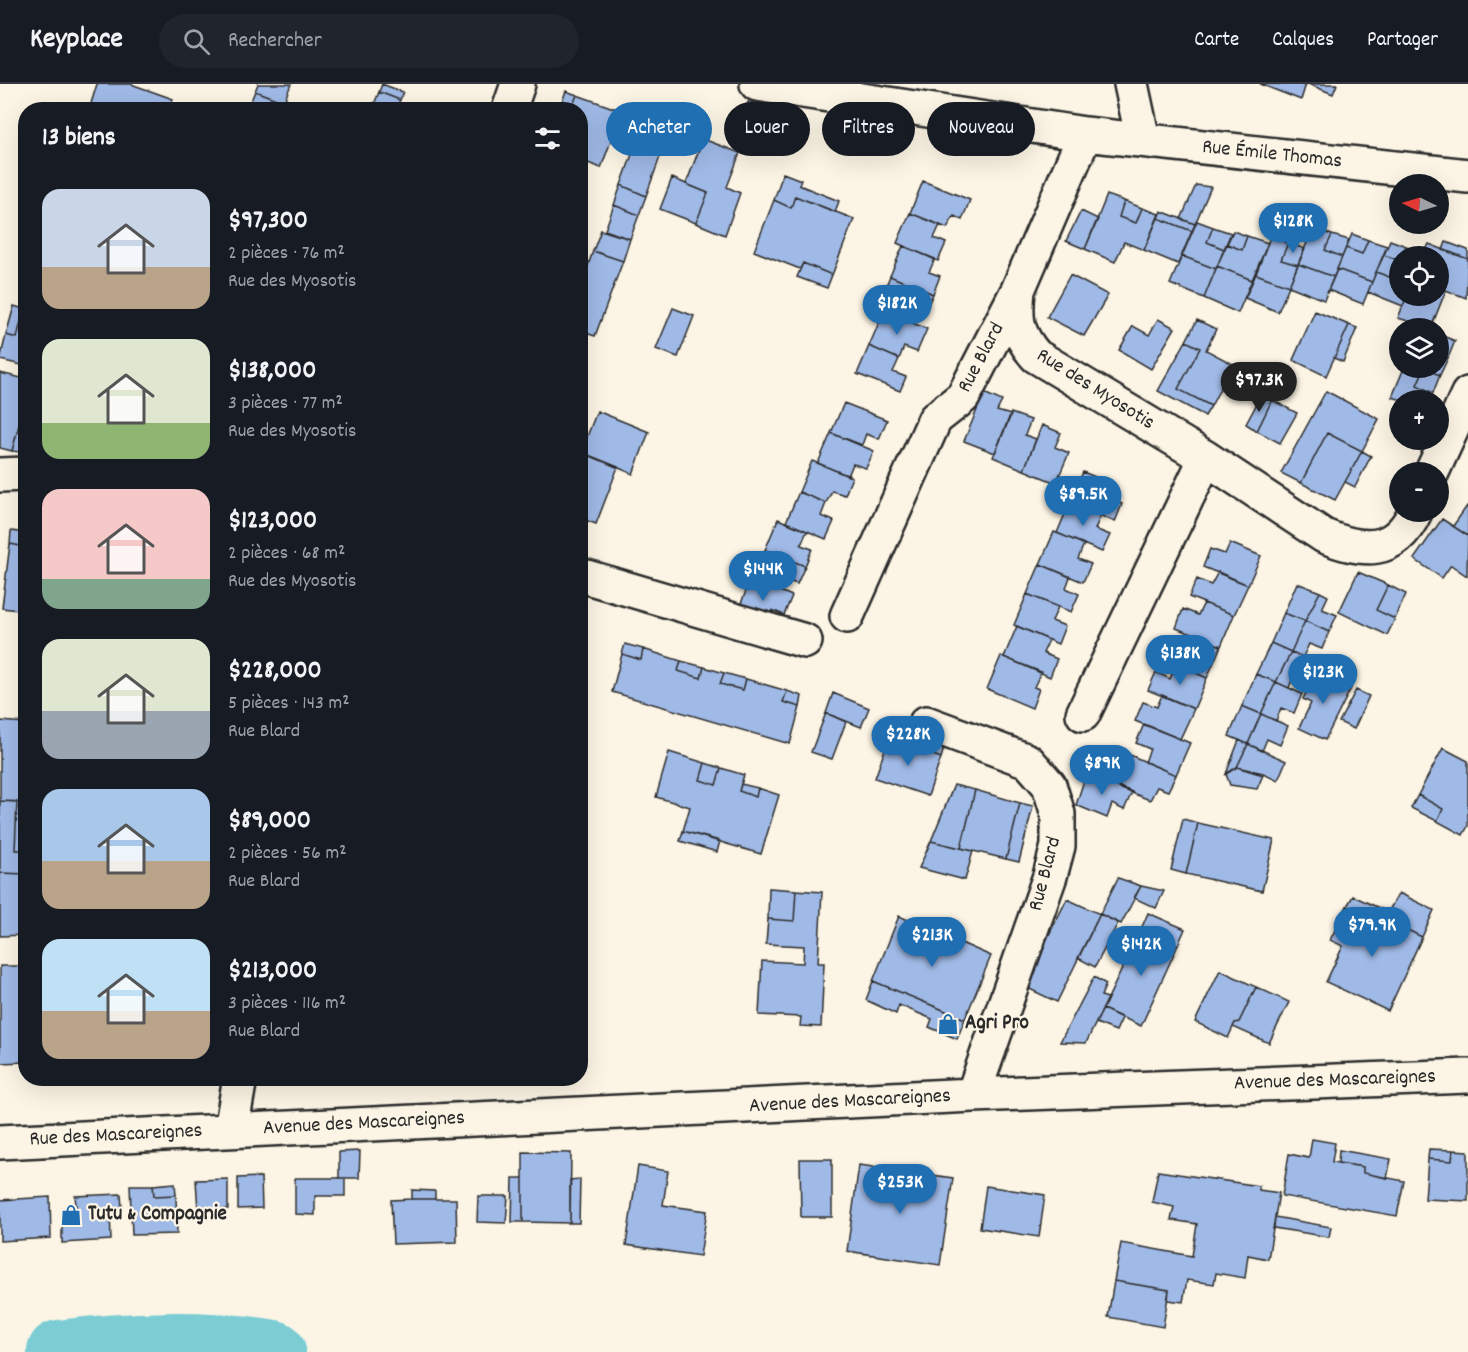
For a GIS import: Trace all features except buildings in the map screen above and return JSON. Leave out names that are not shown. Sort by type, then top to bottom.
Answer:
[{"type":"street","points":[[512,102],[518,84]]},
{"type":"street","name":"Rue Émile Thomas","points":[[757,84],[1085,135],[1468,176]]},
{"type":"street","points":[[1131,84],[1143,140]]},
{"type":"street","name":"Rue des Myosotis","points":[[1085,135],[1018,290],[1016,316],[1022,340],[1036,356],[1206,458],[1324,536],[1345,544],[1366,548],[1387,545],[1410,522]]},
{"type":"street","name":"Rue Blard","points":[[847,616],[935,419],[963,398],[1018,290]]},
{"type":"street","points":[[1437,462],[1468,394]]},
{"type":"street","points":[[1083,714],[1206,458]]},
{"type":"street","points":[[0,475],[18,474]]},
{"type":"street","points":[[588,577],[805,641]]},
{"type":"street","name":"Rue Blard","points":[[926,723],[1029,761],[1049,785],[1058,814],[1058,846],[1050,876],[973,1095]]},
{"type":"street","name":"Avenue des Mascareignes","points":[[231,1130],[973,1095],[1468,1076]]},
{"type":"street","points":[[231,1130],[239,1086]]},
{"type":"street","name":"Rue des Mascareignes","points":[[0,1142],[231,1130]]},
{"type":"waterway","points":[[59,1352],[167,1344],[222,1346],[274,1352]]},
{"type":"place","name":"Agri Pro","points":[[948,1024]]},
{"type":"place","name":"Tutu & Compagnie","points":[[71,1215]]}]
